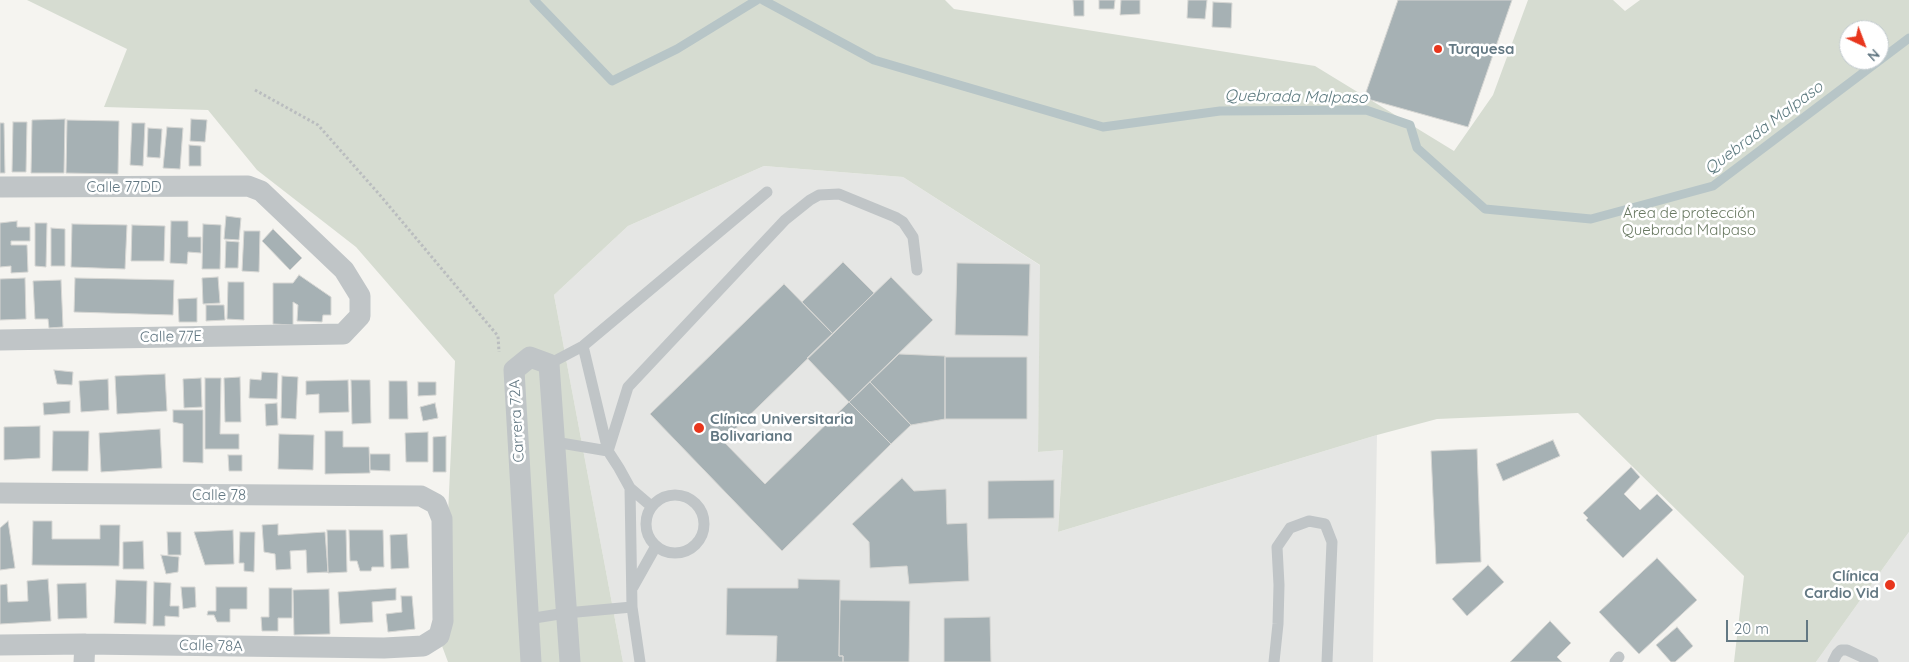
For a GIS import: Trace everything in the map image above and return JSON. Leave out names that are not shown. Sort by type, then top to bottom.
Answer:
[{"type":"street","name":"Calle 77DD","points":[[0,187],[248,186],[261,191],[344,270],[360,296],[360,316],[343,334]]},
{"type":"street","name":"Calle 77E","points":[[0,340],[343,334]]},
{"type":"street","name":"Carrera 72A","points":[[531,662],[514,370],[530,357],[549,364]]},
{"type":"street","points":[[549,364],[570,662]]},
{"type":"street","name":"Calle 78","points":[[0,494],[421,496],[436,504],[442,518],[443,620],[439,636],[423,646]]},
{"type":"street","name":"Calle 78A","points":[[0,645],[85,653],[384,655],[423,646]]},
{"type":"lane","points":[[549,364],[583,346],[767,192]]},
{"type":"lane","points":[[608,451],[628,388],[785,220],[810,200],[819,195],[839,194],[903,222],[913,237],[917,270]]},
{"type":"lane","points":[[583,346],[608,451],[630,488],[651,506]]},
{"type":"lane","points":[[555,442],[608,451]]},
{"type":"lane","points":[[630,488],[632,607],[640,662]]},
{"type":"lane","points":[[680,494],[690,498],[698,505],[703,515],[702,536],[696,545],[686,551],[676,553],[665,551],[656,546],[649,537],[646,527],[646,516],[651,506],[659,499],[669,495],[680,494]]},
{"type":"lane","points":[[1274,662],[1279,604],[1277,547],[1290,528],[1309,521],[1325,524],[1332,542],[1327,662]]},
{"type":"lane","points":[[632,589],[656,546]]},
{"type":"lane","points":[[528,619],[632,607]]},
{"type":"lane","points":[[1832,662],[1841,650],[1847,650],[1873,662]]},
{"type":"path","points":[[255,90],[318,125],[379,194],[498,336],[499,356]]},
{"type":"shaded area","points":[[764,166],[903,177],[1041,266],[1038,452],[1063,450],[1058,532],[1377,435],[1373,662],[623,662],[554,295],[628,226]]},
{"type":"shaded area","name":"Clínica Cardio Vid","points":[[1909,532],[1909,662],[1816,662]]},
{"type":"green space","name":"Área de protección Quebrada Malpaso","points":[[27,0],[945,0],[954,9],[1315,66],[1454,151],[1493,95],[1528,0],[1613,0],[1625,11],[1640,0],[1909,0],[1909,532],[1816,662],[1734,662],[1744,576],[1578,413],[1437,419],[1377,435],[1058,532],[1063,450],[1038,452],[1040,265],[903,177],[764,166],[628,226],[554,295],[623,662],[448,662],[442,646],[455,361],[356,247],[257,170],[208,110],[104,107],[127,49]]},
{"type":"building","points":[[1073,0],[1084,0],[1084,16],[1074,16]]},
{"type":"building","points":[[1099,0],[1115,0],[1114,9],[1099,9]]},
{"type":"building","points":[[1121,0],[1140,0],[1140,14],[1120,15]]},
{"type":"building","points":[[1188,0],[1207,0],[1205,19],[1187,18]]},
{"type":"building","name":"Turquesa","points":[[1398,0],[1512,0],[1468,127],[1364,98]]},
{"type":"building","points":[[1213,2],[1232,3],[1231,28],[1212,27]]},
{"type":"building","points":[[65,119],[64,173],[31,173],[32,120]]},
{"type":"building","points":[[191,119],[207,120],[205,142],[190,141]]},
{"type":"building","points":[[67,120],[119,121],[118,174],[66,173]]},
{"type":"building","points":[[13,122],[27,122],[26,172],[12,172]]},
{"type":"building","points":[[0,123],[4,123],[5,173],[0,173]]},
{"type":"building","points":[[132,123],[145,123],[143,166],[130,165]]},
{"type":"building","points":[[167,127],[183,128],[180,169],[163,168]]},
{"type":"building","points":[[148,128],[162,129],[160,158],[147,157]]},
{"type":"building","points":[[189,145],[201,146],[201,166],[189,166]]},
{"type":"building","points":[[226,216],[241,218],[239,240],[224,239]]},
{"type":"building","points":[[17,221],[17,227],[30,227],[30,241],[11,241],[11,245],[27,245],[28,272],[11,273],[11,266],[0,267],[0,223]]},
{"type":"building","points":[[171,221],[188,221],[188,237],[201,237],[201,253],[188,252],[187,264],[170,263]]},
{"type":"building","points":[[35,223],[47,223],[46,267],[35,266]]},
{"type":"building","points":[[72,224],[127,225],[125,269],[71,267]]},
{"type":"building","points":[[203,224],[221,225],[220,269],[202,269]]},
{"type":"building","points":[[132,225],[165,226],[164,261],[131,261]]},
{"type":"building","points":[[51,228],[65,229],[65,266],[51,266]]},
{"type":"building","points":[[273,229],[302,258],[290,270],[262,241]]},
{"type":"building","points":[[244,231],[260,231],[259,272],[242,271]]},
{"type":"building","points":[[226,241],[239,242],[238,268],[225,268]]},
{"type":"building","points":[[843,262],[874,293],[833,334],[802,302]]},
{"type":"building","points":[[957,263],[1030,264],[1028,336],[955,335]]},
{"type":"building","points":[[299,275],[331,297],[331,315],[323,315],[322,322],[297,321],[298,305],[293,302],[293,325],[273,324],[273,283],[293,283]]},
{"type":"building","points":[[218,277],[220,303],[203,304],[202,278]]},
{"type":"building","points":[[891,277],[933,320],[849,402],[807,358]]},
{"type":"building","points":[[25,278],[26,319],[0,320],[0,279]]},
{"type":"building","points":[[75,278],[174,280],[173,315],[74,312]]},
{"type":"building","points":[[61,280],[63,327],[49,328],[48,319],[35,319],[33,281]]},
{"type":"building","points":[[228,282],[244,282],[244,320],[227,319]]},
{"type":"building","name":"Clínica Universitaria Bolivariana","points":[[784,284],[833,334],[723,441],[765,484],[849,402],[891,444],[782,551],[650,414]]},
{"type":"building","points":[[197,298],[197,322],[179,322],[178,299]]},
{"type":"building","points":[[206,305],[224,305],[225,320],[206,321]]},
{"type":"building","points":[[899,354],[945,356],[945,419],[911,425],[870,382]]},
{"type":"building","points":[[945,357],[1027,357],[1027,419],[945,419]]},
{"type":"building","points":[[54,370],[73,372],[72,385],[57,384]]},
{"type":"building","points":[[262,372],[278,373],[277,399],[249,398],[250,379],[261,380]]},
{"type":"building","points":[[165,374],[167,411],[117,414],[115,376]]},
{"type":"building","points":[[282,376],[298,377],[296,419],[281,418]]},
{"type":"building","points":[[240,377],[241,422],[225,422],[224,378]]},
{"type":"building","points":[[201,378],[202,407],[184,408],[183,379]]},
{"type":"building","points":[[205,378],[221,378],[220,434],[239,434],[239,449],[205,449]]},
{"type":"building","points":[[108,379],[109,410],[81,412],[79,381]]},
{"type":"building","points":[[348,380],[349,412],[319,413],[319,394],[306,395],[306,381]]},
{"type":"building","points":[[351,380],[370,380],[371,423],[352,424]]},
{"type":"building","points":[[389,381],[407,381],[408,419],[389,419]]},
{"type":"building","points":[[418,382],[436,382],[436,395],[418,396]]},
{"type":"building","name":"Clínica Universitaria Bolivariana","points":[[870,382],[911,425],[891,444],[849,402]]},
{"type":"building","points":[[70,401],[70,413],[44,415],[43,403]]},
{"type":"building","points":[[277,403],[278,425],[266,426],[265,404]]},
{"type":"building","points":[[435,403],[438,418],[423,421],[420,407]]},
{"type":"building","points":[[173,410],[203,410],[203,463],[183,462],[183,424],[173,422]]},
{"type":"building","points":[[40,426],[40,458],[4,460],[4,427]]},
{"type":"building","points":[[160,429],[162,468],[101,472],[99,433]]},
{"type":"building","points":[[53,431],[89,431],[88,471],[52,471]]},
{"type":"building","points":[[325,431],[343,431],[343,447],[369,447],[370,473],[325,474]]},
{"type":"building","points":[[428,432],[428,462],[406,462],[405,433]]},
{"type":"building","points":[[279,434],[314,435],[313,470],[278,469]]},
{"type":"building","points":[[446,436],[446,472],[433,472],[433,437]]},
{"type":"building","points":[[1553,440],[1560,456],[1503,481],[1496,464]]},
{"type":"building","points":[[1477,449],[1481,562],[1436,564],[1431,451]]},
{"type":"building","points":[[370,454],[390,454],[390,471],[370,470]]},
{"type":"building","points":[[228,455],[242,455],[242,471],[229,471]]},
{"type":"building","points":[[1631,467],[1640,477],[1624,494],[1640,510],[1657,494],[1673,510],[1623,558],[1586,520],[1588,518],[1583,513]]},
{"type":"building","points":[[902,478],[914,491],[946,489],[947,524],[967,523],[969,581],[909,584],[907,566],[870,568],[869,542],[852,524]]},
{"type":"building","points":[[1054,480],[1054,518],[988,519],[988,481]]},
{"type":"building","points":[[8,521],[15,568],[0,570],[0,528]]},
{"type":"building","points":[[33,521],[52,521],[52,539],[100,539],[100,525],[120,525],[119,566],[32,565]]},
{"type":"building","points":[[278,524],[278,535],[325,532],[328,572],[307,573],[306,550],[290,551],[291,569],[276,570],[275,554],[264,552],[262,525]]},
{"type":"building","points":[[233,530],[234,564],[205,565],[194,532]]},
{"type":"building","points":[[327,530],[346,530],[347,572],[328,573]]},
{"type":"building","points":[[349,530],[383,530],[384,567],[372,567],[371,571],[360,571],[357,561],[350,561]]},
{"type":"building","points":[[167,532],[181,532],[181,555],[168,555]]},
{"type":"building","points":[[240,532],[255,532],[254,572],[244,571],[244,563],[239,563]]},
{"type":"building","points":[[407,534],[409,568],[391,569],[390,535]]},
{"type":"building","points":[[143,541],[144,569],[123,569],[123,542]]},
{"type":"building","points":[[161,555],[179,557],[178,572],[166,574]]},
{"type":"building","points":[[1657,558],[1697,600],[1639,654],[1599,612]]},
{"type":"building","points":[[1488,565],[1504,582],[1467,616],[1452,599]]},
{"type":"building","points":[[48,579],[51,621],[0,624],[0,585],[7,584],[8,602],[28,601],[27,581]]},
{"type":"building","points":[[798,579],[840,580],[839,656],[843,656],[843,662],[776,662],[777,636],[726,635],[727,588],[798,588]]},
{"type":"building","points":[[116,580],[147,581],[146,624],[114,623]]},
{"type":"building","points":[[154,582],[171,583],[170,606],[179,606],[179,617],[165,616],[165,626],[153,626]]},
{"type":"building","points":[[86,583],[87,618],[58,619],[57,584]]},
{"type":"building","points":[[181,587],[195,587],[196,607],[183,609]]},
{"type":"building","points":[[216,587],[247,587],[247,609],[230,609],[230,622],[217,622],[214,615],[207,615],[208,611],[216,611]]},
{"type":"building","points":[[269,588],[292,588],[292,618],[278,618],[278,631],[262,631],[261,617],[269,617]]},
{"type":"building","points":[[396,588],[396,600],[372,602],[373,622],[340,624],[338,592]]},
{"type":"building","points":[[329,589],[330,634],[294,635],[293,590]]},
{"type":"building","points":[[401,596],[412,596],[415,629],[388,632],[386,614],[402,612]]},
{"type":"building","points":[[840,600],[910,601],[909,662],[843,662],[843,656],[839,656]]},
{"type":"building","points":[[990,617],[991,662],[944,662],[944,618]]},
{"type":"building","points":[[1550,621],[1571,643],[1557,657],[1562,662],[1510,662]]},
{"type":"building","points":[[1677,627],[1693,646],[1675,662],[1671,662],[1656,645]]},
{"type":"waterway","name":"Quebrada Malpaso","points":[[534,0],[612,81],[677,49],[757,0]]},
{"type":"waterway","name":"Quebrada Malpaso","points":[[763,0],[874,60],[1103,127],[1220,111],[1366,110],[1410,125],[1417,148],[1485,209],[1591,219],[1713,186],[1909,38]]},
{"type":"place","name":"Turquesa","points":[[1438,49]]},
{"type":"place","name":"Clínica Universitaria Bolivariana","points":[[699,428]]},
{"type":"place","name":"Clínica Cardio Vid","points":[[1890,585]]}]
